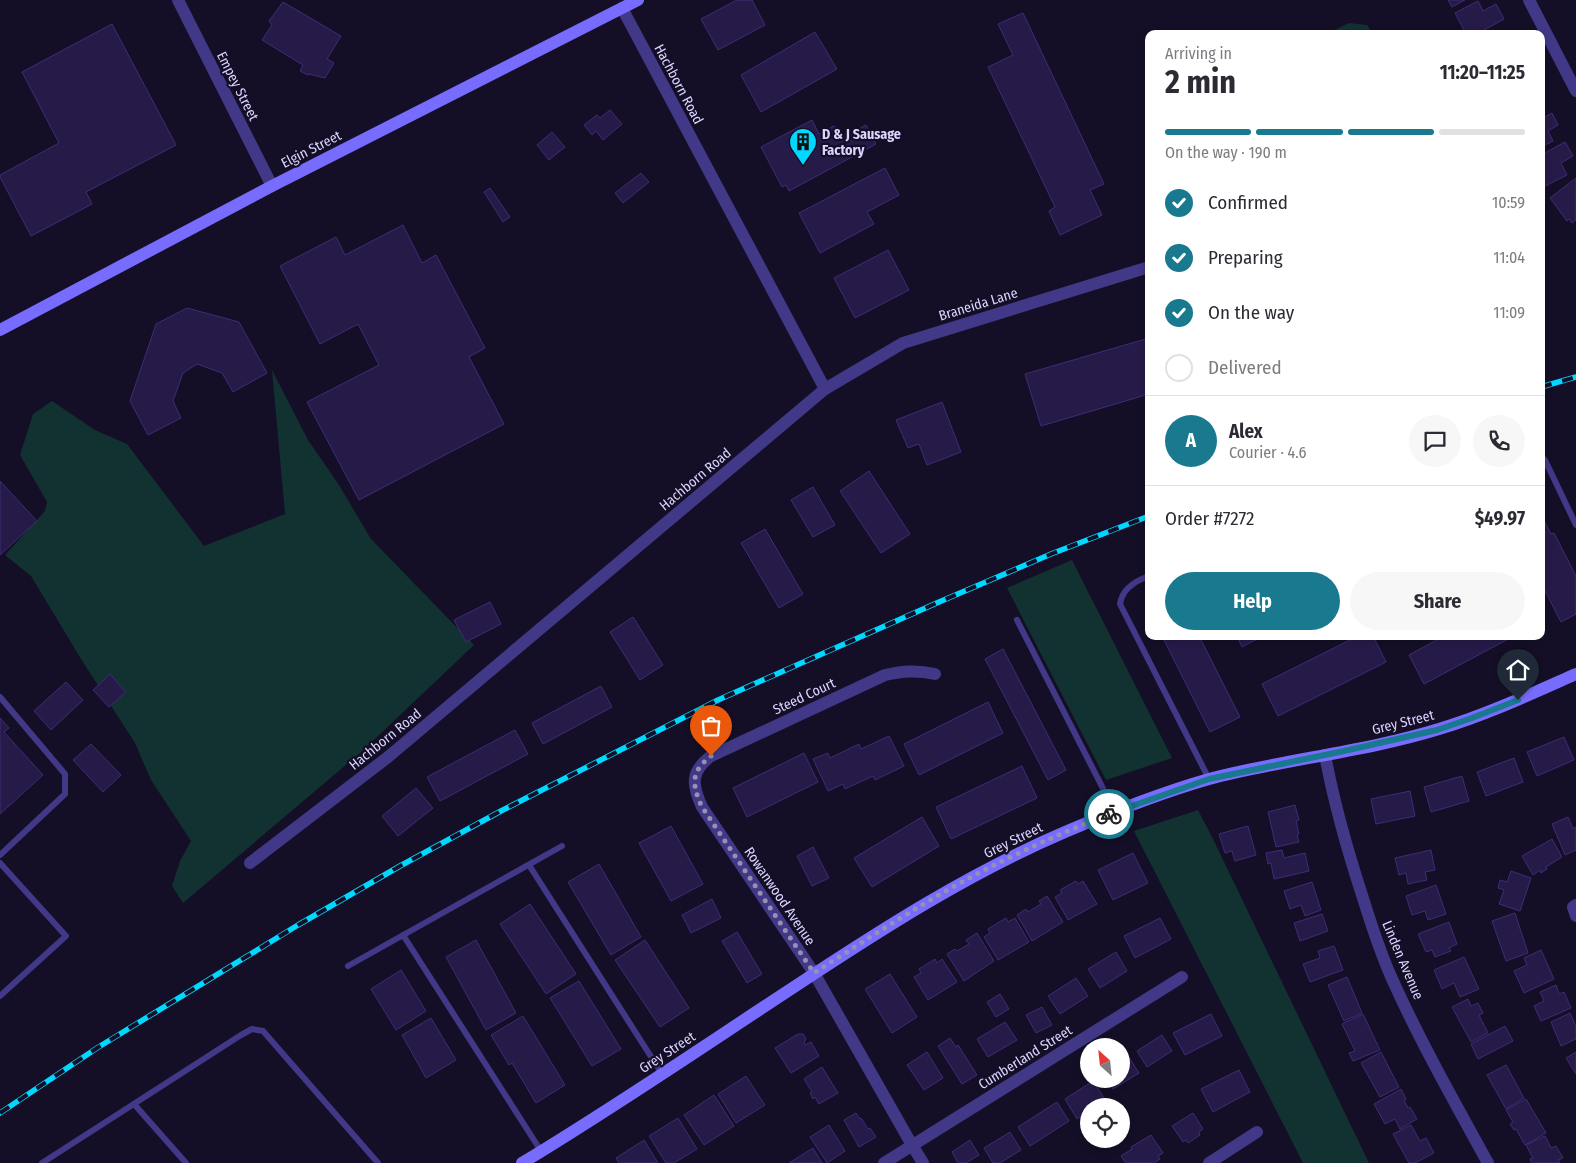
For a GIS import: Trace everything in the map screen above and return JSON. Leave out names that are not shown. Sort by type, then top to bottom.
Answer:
[{"type":"street","name":"Empey Street","points":[[178,0],[272,186]]},
{"type":"street","name":"Elgin Street","points":[[0,330],[272,186],[638,0]]},
{"type":"street","points":[[1529,0],[1544,30]]},
{"type":"street","name":"Hachborn Road","points":[[250,863],[388,757],[825,389],[622,8]]},
{"type":"street","points":[[1545,31],[1576,91]]},
{"type":"street","name":"Braneida Lane","points":[[825,389],[903,343],[1145,268]]},
{"type":"street","name":"Steed Court","points":[[696,774],[703,762],[711,756],[885,675],[906,671],[921,671],[935,674]]},
{"type":"street","name":"Grey Street","points":[[522,1163],[662,1074],[814,973],[929,901],[969,878],[1032,847],[1115,812],[1209,779],[1437,730],[1501,707],[1576,674]]},
{"type":"street","name":"Linden Avenue","points":[[1325,755],[1350,858],[1371,925],[1392,980],[1442,1080],[1488,1163]]},
{"type":"street","name":"Rowanwood Avenue","points":[[696,774],[694,783],[702,807],[814,973],[923,1163]]},
{"type":"street","points":[[1576,905],[1573,907],[1576,916]]},
{"type":"street","name":"Cumberland Street","points":[[884,1163],[1182,977]]},
{"type":"street","points":[[1209,1163],[1257,1132]]},
{"type":"lane","points":[[1545,460],[1576,525]]},
{"type":"lane","points":[[1145,577],[1139,579],[1128,588],[1121,597],[1120,604],[1209,779]]},
{"type":"lane","points":[[1017,620],[1115,812]]},
{"type":"lane","points":[[0,698],[65,774],[65,794],[0,855]]},
{"type":"lane","points":[[348,966],[562,846]]},
{"type":"lane","points":[[0,863],[66,936],[0,996]]},
{"type":"lane","points":[[529,865],[662,1074]]},
{"type":"lane","points":[[403,936],[541,1151]]},
{"type":"lane","points":[[42,1163],[252,1029],[263,1031],[378,1163]]},
{"type":"lane","points":[[134,1104],[186,1163]]},
{"type":"green space","points":[[1349,23],[1367,25],[1370,30],[1334,30]]},
{"type":"green space","points":[[272,370],[308,440],[339,485],[371,539],[474,645],[360,753],[183,903],[172,886],[180,861],[191,841],[151,780],[135,743],[31,576],[5,555],[45,511],[47,502],[20,455],[33,414],[52,401],[95,430],[127,444],[204,546],[285,514]]},
{"type":"green space","points":[[1072,560],[1172,758],[1106,780],[1007,588]]},
{"type":"green space","points":[[1198,810],[1369,1163],[1303,1163],[1134,831]]},
{"type":"building","points":[[737,0],[752,0],[765,25],[718,50],[701,19]]},
{"type":"building","points":[[1448,0],[1465,0],[1452,7]]},
{"type":"building","points":[[1478,1],[1483,11],[1496,4],[1504,19],[1484,30],[1464,30],[1455,13]]},
{"type":"building","points":[[283,2],[341,36],[327,59],[334,63],[325,78],[308,75],[300,71],[303,65],[262,40],[272,25],[269,21]]},
{"type":"building","points":[[1023,13],[1104,184],[1090,190],[1102,215],[1060,235],[1049,211],[1055,207],[988,67],[1013,55],[998,24]]},
{"type":"building","points":[[112,24],[176,145],[86,192],[92,204],[31,236],[0,175],[59,143],[22,72]]},
{"type":"building","points":[[815,32],[837,69],[761,112],[741,75]]},
{"type":"building","points":[[610,110],[622,124],[603,140],[596,131],[592,135],[584,125],[597,115],[600,118]]},
{"type":"building","points":[[1552,113],[1558,125],[1548,131],[1553,141],[1545,145],[1545,117]]},
{"type":"building","name":"D & J Sausage Factory","points":[[812,120],[819,134],[834,126],[841,138],[866,125],[876,144],[789,191],[786,185],[782,187],[761,147]]},
{"type":"building","points":[[552,132],[565,147],[549,160],[537,145]]},
{"type":"building","points":[[1565,142],[1573,156],[1561,163],[1567,175],[1545,186],[1545,153]]},
{"type":"building","points":[[885,168],[899,195],[867,212],[874,224],[820,253],[799,213]]},
{"type":"building","points":[[641,173],[649,182],[623,203],[615,193]]},
{"type":"building","points":[[1576,178],[1576,220],[1572,223],[1569,219],[1567,221],[1550,198]]},
{"type":"building","points":[[490,188],[510,217],[503,222],[484,192]]},
{"type":"building","points":[[403,225],[422,263],[436,255],[485,348],[469,357],[504,424],[359,500],[307,402],[379,365],[358,324],[320,344],[280,266],[336,237],[345,255]]},
{"type":"building","points":[[888,250],[909,290],[855,318],[834,278]]},
{"type":"building","points":[[187,308],[239,322],[267,373],[233,392],[222,373],[197,364],[183,373],[173,401],[181,418],[148,435],[130,401],[156,324]]},
{"type":"building","points":[[1145,339],[1145,395],[1041,426],[1025,374]]},
{"type":"building","points":[[942,402],[961,452],[927,465],[919,444],[908,448],[896,420]]},
{"type":"building","points":[[869,471],[910,534],[881,553],[840,491]]},
{"type":"building","points":[[0,481],[37,521],[0,555]]},
{"type":"building","points":[[813,487],[835,525],[813,537],[791,500]]},
{"type":"building","points":[[1545,523],[1551,534],[1554,533],[1576,576],[1576,614],[1561,622],[1545,591]]},
{"type":"building","points":[[765,529],[803,594],[779,608],[741,543]]},
{"type":"building","points":[[490,602],[501,624],[466,642],[454,620]]},
{"type":"building","points":[[633,617],[663,665],[640,680],[610,632]]},
{"type":"building","points":[[1164,640],[1201,640],[1240,717],[1210,732]]},
{"type":"building","points":[[1239,640],[1255,640],[1242,647]]},
{"type":"building","points":[[1350,640],[1375,640],[1386,662],[1278,716],[1262,684]]},
{"type":"building","points":[[1437,640],[1506,640],[1424,684],[1409,655]]},
{"type":"building","points":[[1003,649],[1066,770],[1048,780],[985,659]]},
{"type":"building","points":[[110,674],[126,692],[109,707],[93,690]]},
{"type":"building","points":[[66,682],[83,700],[51,730],[34,711]]},
{"type":"building","points":[[601,686],[612,707],[543,744],[532,723]]},
{"type":"building","points":[[988,702],[1003,733],[919,775],[904,744]]},
{"type":"building","points":[[0,718],[9,728],[4,732],[43,775],[0,814]]},
{"type":"building","points":[[515,730],[528,754],[440,801],[427,777]]},
{"type":"building","points":[[889,736],[904,766],[875,780],[873,776],[845,789],[843,784],[828,791],[813,759],[828,753],[830,758],[859,744],[861,749]]},
{"type":"building","points":[[1564,737],[1574,760],[1537,776],[1527,752]]},
{"type":"building","points":[[91,744],[121,775],[103,792],[73,760]]},
{"type":"building","points":[[804,753],[818,782],[747,817],[733,788]]},
{"type":"building","points":[[1514,758],[1523,782],[1486,796],[1477,772]]},
{"type":"building","points":[[1022,766],[1037,798],[951,839],[936,807]]},
{"type":"building","points":[[1462,776],[1469,801],[1431,812],[1424,787]]},
{"type":"building","points":[[416,788],[433,808],[398,836],[382,816]]},
{"type":"building","points":[[1410,791],[1415,816],[1376,824],[1371,799]]},
{"type":"building","points":[[1295,805],[1299,820],[1296,821],[1299,842],[1276,847],[1268,812]]},
{"type":"building","points":[[922,817],[939,846],[872,887],[854,858]]},
{"type":"building","points":[[1568,817],[1573,829],[1576,827],[1576,850],[1565,855],[1552,824]]},
{"type":"building","points":[[671,826],[703,884],[671,901],[639,843]]},
{"type":"building","points":[[1248,826],[1256,855],[1235,861],[1232,851],[1225,853],[1219,834]]},
{"type":"building","points":[[1552,839],[1562,857],[1546,867],[1547,869],[1541,873],[1540,870],[1533,875],[1522,856]]},
{"type":"building","points":[[813,847],[829,878],[812,886],[797,856]]},
{"type":"building","points":[[1282,850],[1284,858],[1305,853],[1309,871],[1274,879],[1271,863],[1268,864],[1266,853]]},
{"type":"building","points":[[1431,850],[1435,870],[1425,872],[1427,880],[1408,884],[1406,873],[1399,875],[1395,858]]},
{"type":"building","points":[[1133,853],[1148,883],[1113,900],[1098,870]]},
{"type":"building","points":[[599,864],[641,937],[611,955],[568,882]]},
{"type":"building","points":[[1511,871],[1531,878],[1520,911],[1499,904],[1504,890],[1498,888],[1500,880],[1507,882]]},
{"type":"building","points":[[1076,881],[1078,884],[1083,881],[1097,904],[1068,920],[1055,897],[1062,893],[1060,890]]},
{"type":"building","points":[[1312,882],[1321,910],[1305,916],[1301,905],[1290,909],[1284,891]]},
{"type":"building","points":[[1436,885],[1446,914],[1428,920],[1425,911],[1412,915],[1406,896]]},
{"type":"building","points":[[1047,896],[1063,922],[1032,941],[1017,915],[1026,909],[1028,912],[1041,904],[1039,901]]},
{"type":"building","points":[[712,899],[721,918],[691,933],[682,915]]},
{"type":"building","points":[[530,904],[576,974],[546,994],[500,924]]},
{"type":"building","points":[[1515,913],[1528,953],[1506,961],[1492,921]]},
{"type":"building","points":[[1322,914],[1328,931],[1300,941],[1294,923]]},
{"type":"building","points":[[1006,918],[1008,922],[1015,918],[1029,942],[998,960],[984,937],[990,933],[988,929]]},
{"type":"building","points":[[1160,918],[1171,939],[1135,958],[1124,936]]},
{"type":"building","points":[[1449,922],[1457,944],[1449,948],[1451,951],[1435,957],[1432,950],[1426,952],[1418,934]]},
{"type":"building","points":[[737,932],[762,974],[747,983],[722,941]]},
{"type":"building","points":[[977,933],[994,961],[964,981],[947,954],[969,944],[966,940]]},
{"type":"building","points":[[476,940],[516,1013],[486,1030],[446,957]]},
{"type":"building","points":[[645,940],[689,1008],[660,1027],[615,960]]},
{"type":"building","points":[[1334,946],[1343,970],[1310,982],[1303,964],[1320,958],[1318,951]]},
{"type":"building","points":[[1541,950],[1554,979],[1524,993],[1514,971],[1527,965],[1524,958]]},
{"type":"building","points":[[1116,952],[1127,971],[1100,988],[1088,969]]},
{"type":"building","points":[[1464,957],[1479,989],[1460,997],[1454,983],[1442,989],[1434,970]]},
{"type":"building","points":[[935,959],[937,963],[942,959],[957,982],[928,1000],[914,977],[921,973],[919,969]]},
{"type":"building","points":[[401,970],[426,1011],[396,1030],[371,989]]},
{"type":"building","points":[[890,974],[917,1017],[892,1033],[865,989]]},
{"type":"building","points":[[1347,977],[1362,1013],[1344,1021],[1328,985]]},
{"type":"building","points":[[1076,978],[1088,996],[1060,1014],[1048,996]]},
{"type":"building","points":[[579,981],[621,1049],[592,1066],[550,998]]},
{"type":"building","points":[[1556,985],[1559,994],[1564,992],[1571,1008],[1541,1021],[1534,1006],[1544,1001],[1540,992]]},
{"type":"building","points":[[1000,994],[1009,1009],[996,1017],[987,1002]]},
{"type":"building","points":[[1468,999],[1471,1006],[1478,1003],[1483,1013],[1479,1015],[1488,1033],[1471,1042],[1452,1007]]},
{"type":"building","points":[[1042,1007],[1052,1025],[1036,1033],[1026,1015]]},
{"type":"building","points":[[1570,1013],[1576,1026],[1576,1039],[1561,1046],[1551,1022]]},
{"type":"building","points":[[1211,1014],[1222,1036],[1185,1055],[1173,1033]]},
{"type":"building","points":[[1363,1014],[1380,1050],[1353,1061],[1349,1053],[1355,1051],[1342,1024]]},
{"type":"building","points":[[523,1016],[565,1085],[536,1103],[512,1063],[509,1065],[491,1035]]},
{"type":"building","points":[[431,1018],[456,1060],[426,1078],[402,1035]]},
{"type":"building","points":[[1005,1022],[1017,1040],[988,1057],[977,1039]]},
{"type":"building","points":[[1505,1026],[1513,1041],[1478,1059],[1471,1044]]},
{"type":"building","points":[[798,1034],[803,1034],[806,1039],[805,1045],[811,1042],[819,1056],[791,1073],[775,1048]]},
{"type":"building","points":[[1162,1035],[1172,1051],[1147,1067],[1137,1051]]},
{"type":"building","points":[[950,1038],[956,1047],[958,1045],[977,1075],[962,1084],[938,1046]]},
{"type":"building","points":[[927,1052],[943,1078],[924,1090],[907,1065]]},
{"type":"building","points":[[1381,1052],[1399,1087],[1380,1097],[1361,1063]]},
{"type":"building","points":[[1576,1052],[1576,1074],[1566,1058]]},
{"type":"building","points":[[1130,1059],[1139,1073],[1130,1079]]},
{"type":"building","points":[[1506,1065],[1524,1098],[1506,1109],[1487,1075]]},
{"type":"building","points":[[822,1067],[838,1093],[819,1104],[815,1097],[813,1099],[810,1093],[812,1092],[804,1079]]},
{"type":"building","points":[[1239,1070],[1250,1092],[1213,1112],[1201,1089]]},
{"type":"building","points":[[746,1076],[765,1105],[736,1123],[718,1094]]},
{"type":"building","points":[[1082,1088],[1098,1088],[1104,1098],[1080,1098],[1080,1117],[1077,1119],[1065,1099]]},
{"type":"building","points":[[1401,1089],[1408,1108],[1410,1107],[1417,1119],[1400,1129],[1395,1119],[1385,1124],[1374,1104]]},
{"type":"building","points":[[714,1095],[734,1126],[704,1145],[684,1115]]},
{"type":"building","points":[[1526,1099],[1546,1133],[1525,1145],[1516,1129],[1514,1130],[1510,1124],[1513,1122],[1506,1110]]},
{"type":"building","points":[[1057,1102],[1069,1121],[1030,1146],[1018,1127]]},
{"type":"building","points":[[856,1113],[876,1137],[859,1147],[844,1120]]},
{"type":"building","points":[[1193,1113],[1203,1129],[1199,1132],[1200,1135],[1188,1143],[1186,1140],[1183,1142],[1172,1126]]},
{"type":"building","points":[[678,1118],[697,1149],[674,1163],[666,1163],[649,1136]]},
{"type":"building","points":[[829,1125],[845,1151],[827,1163],[810,1137]]},
{"type":"building","points":[[1411,1125],[1420,1141],[1426,1138],[1434,1153],[1415,1163],[1409,1163],[1393,1134]]},
{"type":"building","points":[[1010,1132],[1021,1150],[1000,1163],[993,1163],[984,1148]]},
{"type":"building","points":[[1151,1135],[1163,1153],[1158,1156],[1160,1159],[1154,1163],[1126,1163],[1121,1156],[1132,1149],[1131,1147]]},
{"type":"building","points":[[1545,1136],[1551,1148],[1556,1146],[1563,1158],[1558,1160],[1560,1163],[1532,1163],[1530,1159],[1533,1158],[1526,1145]]},
{"type":"building","points":[[644,1140],[658,1163],[619,1163],[616,1158]]},
{"type":"building","points":[[970,1140],[979,1155],[966,1163],[958,1163],[952,1152]]},
{"type":"building","points":[[813,1148],[822,1163],[789,1163]]},
{"type":"railway","points":[[1545,386],[1576,377]]},
{"type":"railway","points":[[0,1113],[97,1048],[298,925],[501,811],[718,700],[1051,554],[1145,518]]},
{"type":"way so far","points":[[711,756],[703,762],[696,774],[694,783],[702,807],[814,973],[969,878],[1064,832],[1109,814]]},
{"type":"place","name":"D & J Sausage Factory","points":[[803,166]]},
{"type":"route","points":[[1109,814],[1209,779],[1437,730],[1518,700]]}]
